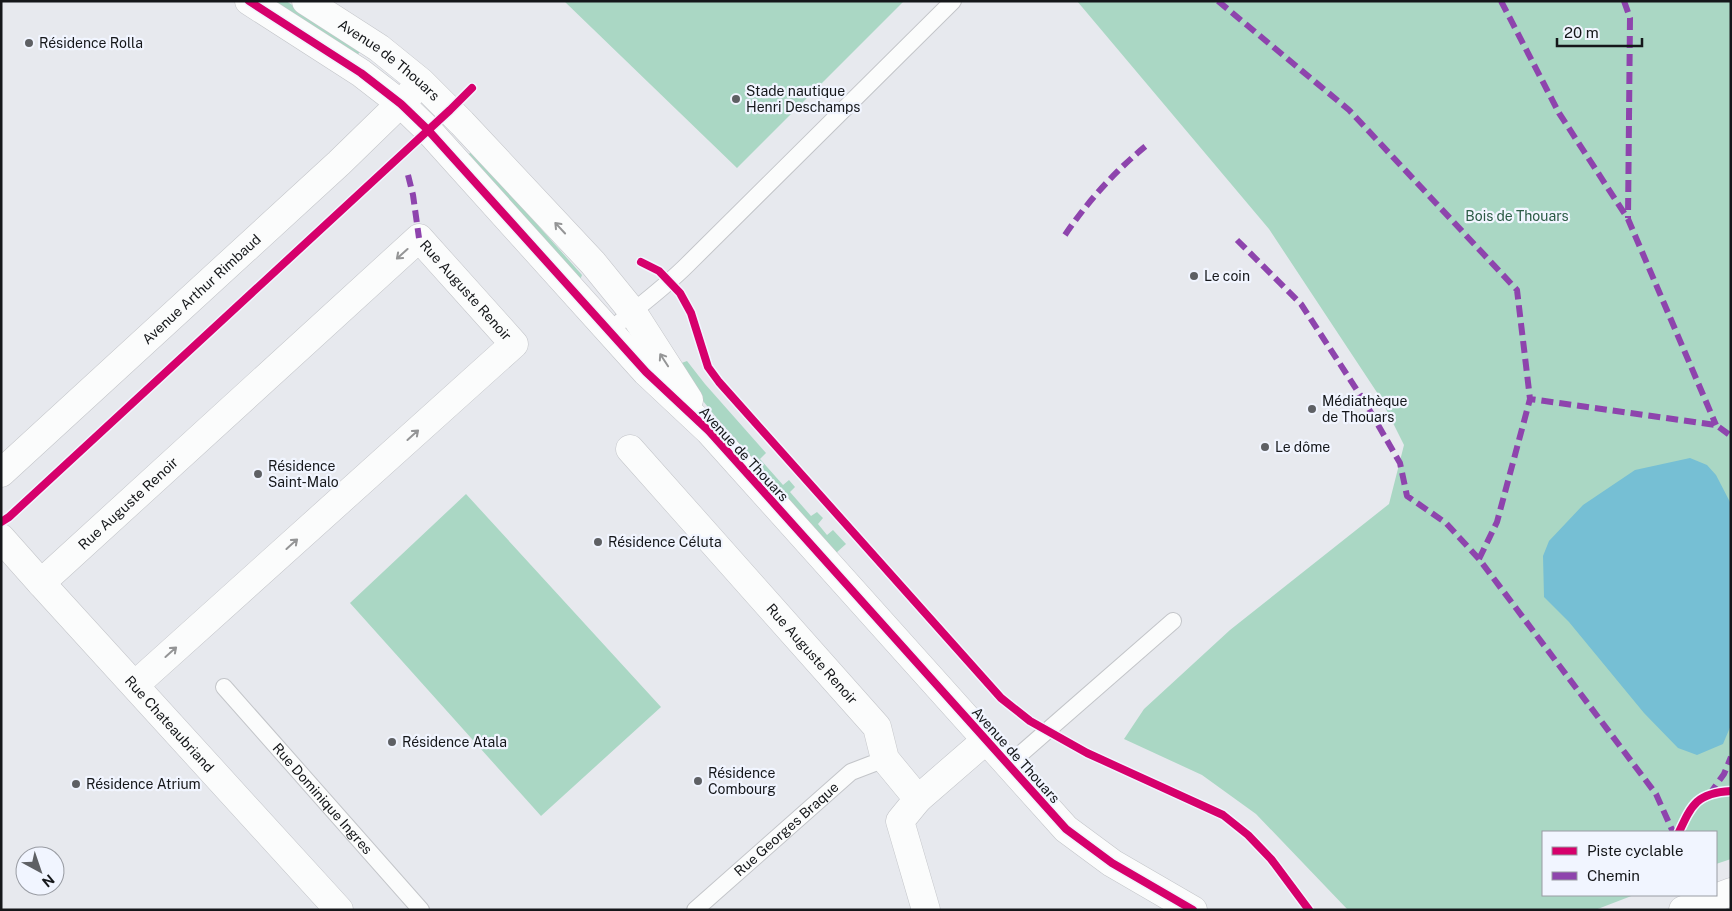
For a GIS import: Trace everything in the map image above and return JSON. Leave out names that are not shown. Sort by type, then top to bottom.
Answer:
[{"type":"street","name":"Avenue de Thouars","points":[[249,1],[361,73],[401,104],[441,143],[646,372],[709,431],[1066,829],[1112,863],[1193,910]]},
{"type":"street","name":"Avenue de Thouars","points":[[306,1],[379,48],[421,82],[468,129],[593,263],[632,311],[709,431]]},
{"type":"street","name":"Avenue Arthur Rimbaud","points":[[1,473],[339,163],[401,104],[421,82]]},
{"type":"street","name":"Rue Auguste Renoir","points":[[40,583],[419,238],[514,344],[135,685]]},
{"type":"street","name":"Rue Auguste Renoir","points":[[630,449],[877,727],[885,759],[918,799]]},
{"type":"street","name":"Rue Chateaubriand","points":[[1,538],[339,910]]},
{"type":"street","points":[[926,910],[900,820],[918,799],[986,740]]},
{"type":"street","points":[[1684,910],[1731,892]]},
{"type":"lane","points":[[609,331],[670,282],[953,1]]},
{"type":"lane","points":[[1008,765],[1173,621]]},
{"type":"lane","name":"Rue Dominique Ingres","points":[[224,687],[421,910]]},
{"type":"lane","name":"Rue Georges Braque","points":[[695,910],[851,772],[885,759]]},
{"type":"green space","points":[[267,1],[286,1],[362,49],[356,57]]},
{"type":"green space","name":"Stade nautique Henri Deschamps","points":[[564,1],[904,1],[737,168]]},
{"type":"green space","name":"Bois de Thouars","points":[[1077,1],[1731,1],[1731,859],[1717,864],[1717,831],[1542,831],[1542,896],[1631,896],[1595,910],[1348,910],[1256,814],[1202,775],[1124,739],[1144,709],[1230,630],[1389,504],[1404,445],[1380,397],[1269,229]]},
{"type":"green space","points":[[470,153],[474,153],[582,275],[580,280],[467,156]]},
{"type":"green space","points":[[687,361],[766,453],[760,459],[783,485],[789,480],[795,487],[790,492],[811,516],[817,512],[823,518],[818,524],[827,535],[833,530],[846,544],[836,553],[753,461],[694,390],[676,365]]},
{"type":"green space","points":[[466,494],[661,707],[541,816],[350,603]]},
{"type":"water","points":[[1690,458],[1707,465],[1716,475],[1731,504],[1731,725],[1723,744],[1697,755],[1678,748],[1644,713],[1569,622],[1544,597],[1543,556],[1549,541],[1583,505],[1635,470]]},
{"type":"marked path","points":[[1218,1],[1349,110],[1517,290],[1530,399]]},
{"type":"marked path","points":[[1501,1],[1559,113],[1628,219],[1716,425]]},
{"type":"marked path","points":[[1624,1],[1630,18],[1628,218]]},
{"type":"marked path","points":[[1065,235],[1103,187],[1147,145]]},
{"type":"marked path","points":[[408,175],[419,238]]},
{"type":"marked path","points":[[1237,240],[1301,304],[1366,404],[1400,463],[1407,496],[1446,523],[1479,559],[1656,794],[1673,831]]},
{"type":"marked path","points":[[1479,559],[1497,522],[1530,399],[1716,425],[1731,436]]},
{"type":"marked path","points":[[1709,795],[1724,774],[1731,757]]},
{"type":"cycle path","points":[[249,1],[361,73],[401,104],[428,130],[646,372],[709,431],[1066,829],[1112,863],[1193,910]]},
{"type":"cycle path","points":[[1,522],[9,517],[472,88]]},
{"type":"cycle path","points":[[641,262],[659,271],[680,293],[691,313],[708,367],[719,382],[1001,698],[1030,721],[1087,753],[1223,815],[1248,835],[1271,859],[1309,910]]},
{"type":"cycle path","points":[[1680,831],[1692,807],[1703,797],[1731,791]]},
{"type":"place","name":"Résidence Rolla","points":[[29,43]]},
{"type":"place","name":"Stade nautique Henri Deschamps","points":[[736,99]]},
{"type":"place","name":"Le coin","points":[[1194,276]]},
{"type":"place","name":"Médiathèque de Thouars","points":[[1312,409]]},
{"type":"place","name":"Le dôme","points":[[1265,447]]},
{"type":"place","name":"Résidence Saint-Malo","points":[[258,474]]},
{"type":"place","name":"Résidence Céluta","points":[[598,542]]},
{"type":"place","name":"Résidence Atala","points":[[392,742]]},
{"type":"place","name":"Résidence Combourg","points":[[698,781]]},
{"type":"place","name":"Résidence Atrium","points":[[76,784]]}]
